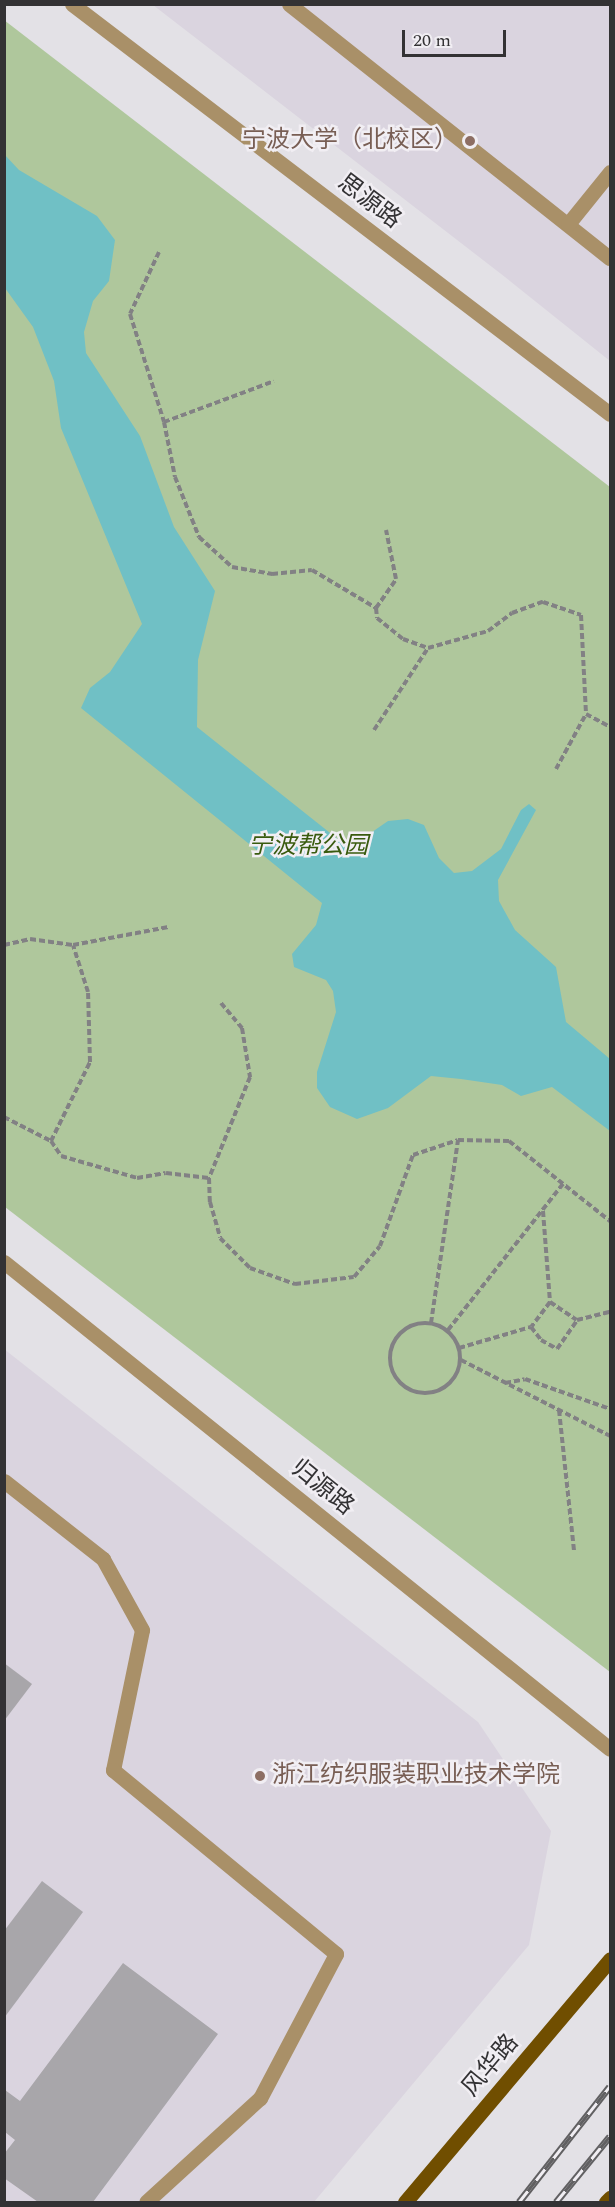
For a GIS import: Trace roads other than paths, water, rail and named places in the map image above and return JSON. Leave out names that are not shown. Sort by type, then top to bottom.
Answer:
[{"type":"main road","name":"风华路","points":[[405,2202],[610,1959]]},
{"type":"main road","points":[[606,2202],[610,2198]]},
{"type":"street","name":"思源路","points":[[72,4],[610,414]]},
{"type":"street","points":[[288,4],[610,258]]},
{"type":"street","points":[[568,224],[610,172]]},
{"type":"street","name":"归源路","points":[[4,1262],[610,1749]]},
{"type":"street","points":[[4,1482],[103,1559],[142,1630],[113,1770],[336,1954],[260,2098],[146,2202]]},
{"type":"water","points":[[4,154],[19,170],[97,216],[115,240],[109,281],[93,301],[84,332],[86,353],[140,436],[174,527],[215,591],[198,660],[197,727],[349,848],[388,821],[408,819],[424,825],[439,858],[454,873],[472,871],[501,849],[521,810],[529,804],[536,810],[498,880],[499,901],[515,930],[556,967],[566,1022],[610,1059],[610,1131],[552,1087],[521,1096],[502,1085],[431,1076],[388,1108],[357,1119],[330,1107],[317,1088],[317,1072],[336,1012],[333,991],[326,980],[294,967],[292,954],[316,925],[322,903],[81,708],[90,688],[110,672],[142,624],[61,428],[54,381],[33,327],[5,288]]},
{"type":"railway","points":[[519,2202],[610,2086]]},
{"type":"railway","points":[[556,2202],[610,2136]]},
{"type":"place","name":"宁波大学（北校区）","points":[[470,141]]},
{"type":"place","name":"浙江纺织服装职业技术学院","points":[[260,1776]]},
{"type":"park label","name":"宁波帮公园","points":[[308,847]]}]
